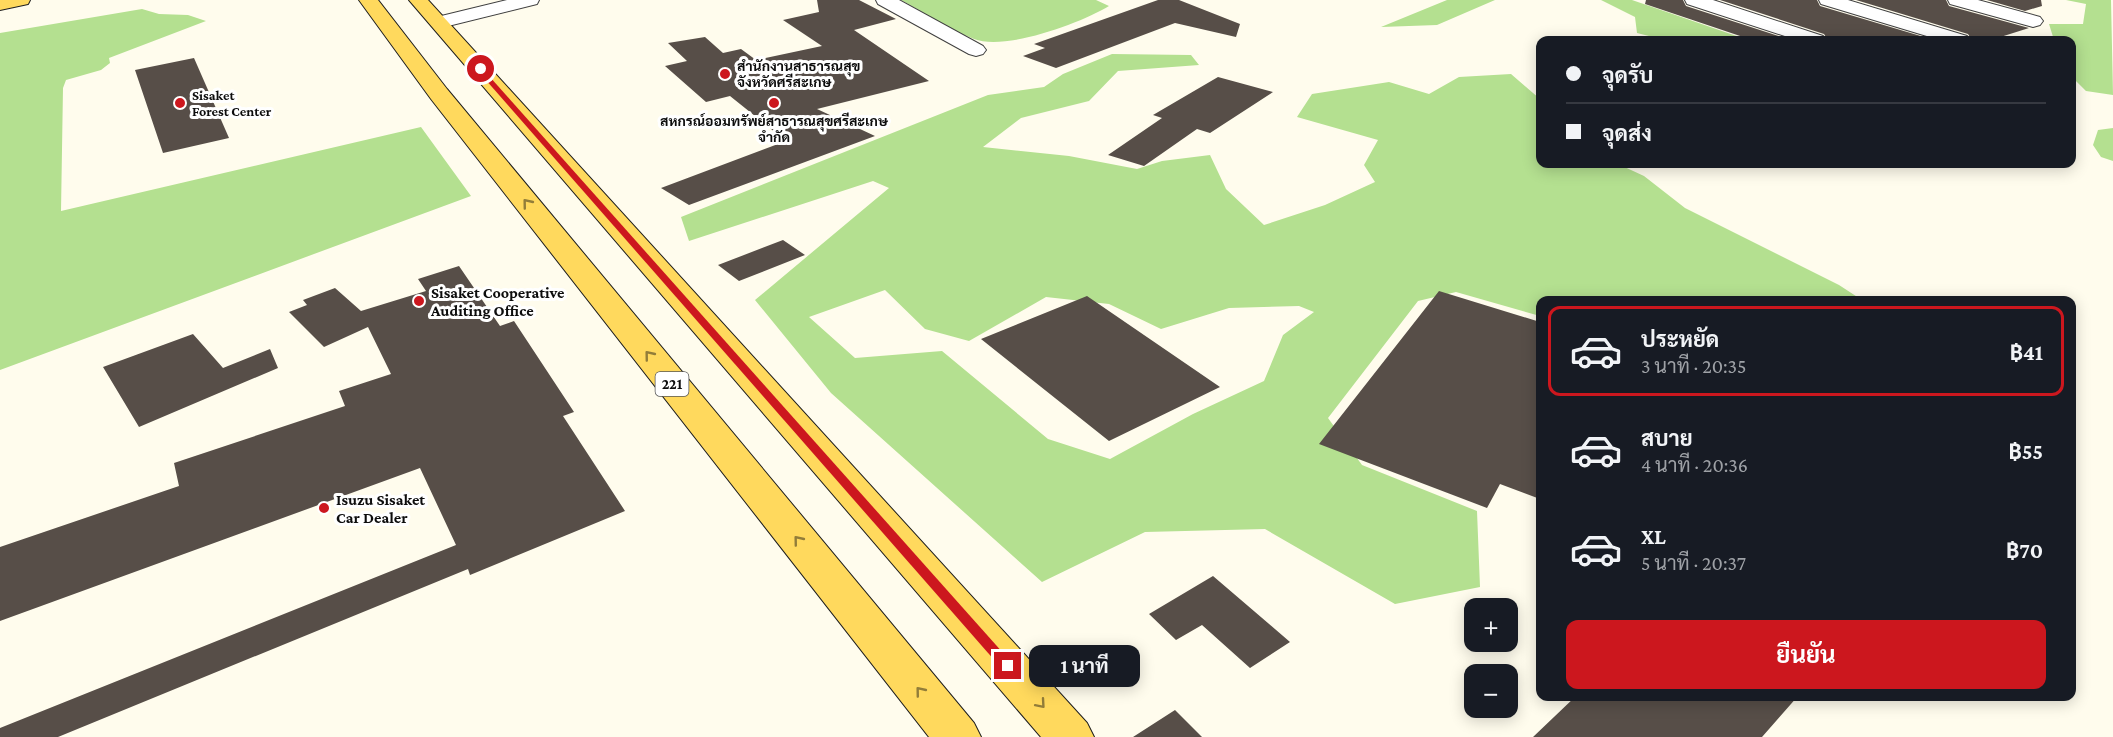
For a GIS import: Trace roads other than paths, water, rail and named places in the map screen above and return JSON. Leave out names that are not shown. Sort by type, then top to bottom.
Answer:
[{"type":"main road","points":[[0,4],[21,0]]},
{"type":"main road","name":"221","points":[[368,0],[439,94],[957,737]]},
{"type":"main road","points":[[429,11],[1070,737]]},
{"type":"street","points":[[429,11],[530,0]]},
{"type":"street","points":[[885,0],[976,50]]},
{"type":"street","points":[[1694,0],[1804,36]]},
{"type":"street","points":[[1828,0],[1947,36]]},
{"type":"street","points":[[1957,0],[2036,31]]},
{"type":"street","points":[[2026,0],[2036,31]]},
{"type":"place","name":"สำนักงานสาธารณสุข จังหวัดศรีสะเกษ","points":[[725,74]]},
{"type":"place","name":"Sisaket Forest Center","points":[[180,103]]},
{"type":"place","name":"สหกรณ์ออมทรัพย์สาธารณสุขศรีสะเกษ จำกัด","points":[[774,103]]},
{"type":"place","name":"Sisaket Cooperative Auditing Office","points":[[419,301]]},
{"type":"place","name":"Isuzu Sisaket Car Dealer","points":[[324,508]]}]
